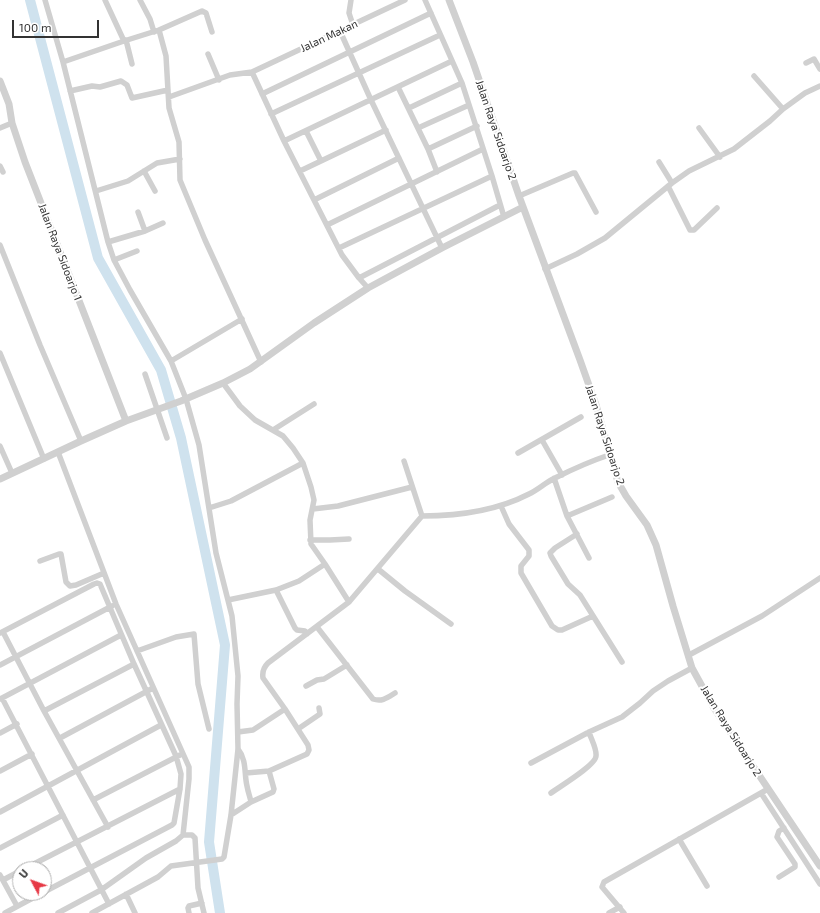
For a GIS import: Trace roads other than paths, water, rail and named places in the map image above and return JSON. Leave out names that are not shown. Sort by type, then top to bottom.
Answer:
[{"type":"street","points":[[45,0],[63,62],[108,242],[114,260],[171,361],[198,445],[216,553],[228,600],[234,634],[238,676],[238,750],[231,815],[224,856],[222,859],[171,866],[158,877],[92,913]]},
{"type":"street","points":[[105,0],[125,41],[132,64]]},
{"type":"street","points":[[140,0],[156,31],[166,56],[169,108],[179,142],[180,180],[205,240],[261,362]]},
{"type":"street","points":[[351,0],[349,13],[353,25]]},
{"type":"street","name":"Jalan Makan","points":[[169,97],[232,74],[252,72],[405,0]]},
{"type":"street","points":[[425,0],[462,83],[477,126],[504,217]]},
{"type":"street","name":"Jalan Raya Sidoarjo 2","points":[[449,0],[473,62],[519,196],[519,209],[545,269],[596,405],[606,456],[618,482],[652,535],[692,669],[764,791],[820,866]]},
{"type":"street","points":[[63,62],[156,31],[202,11],[206,13],[212,32]]},
{"type":"street","points":[[262,94],[431,13]]},
{"type":"street","points":[[340,31],[371,100],[442,248]]},
{"type":"street","points":[[271,114],[440,35]]},
{"type":"street","points":[[208,54],[219,80]]},
{"type":"street","points":[[806,63],[814,59],[820,69]]},
{"type":"street","points":[[284,141],[452,61]]},
{"type":"street","points":[[252,72],[284,141],[342,255],[368,288]]},
{"type":"street","points":[[754,76],[783,109]]},
{"type":"street","name":"Jalan Raya Sidoarjo 1","points":[[0,80],[9,104],[12,123],[25,162],[126,421]]},
{"type":"street","points":[[70,91],[92,86],[100,87],[121,81],[127,85],[132,98],[168,90]]},
{"type":"street","points":[[409,108],[462,83]]},
{"type":"street","points":[[545,269],[578,254],[605,238],[689,171],[734,149],[783,109],[805,93],[820,86]]},
{"type":"street","points":[[398,87],[428,149],[437,172]]},
{"type":"street","points":[[418,128],[469,105]]},
{"type":"street","points":[[0,128],[12,123]]},
{"type":"street","points":[[428,149],[477,126]]},
{"type":"street","points":[[699,128],[720,157]]},
{"type":"street","points":[[300,171],[386,130]]},
{"type":"street","points":[[306,131],[321,161]]},
{"type":"street","points":[[327,225],[483,149]]},
{"type":"street","points":[[314,200],[399,158]]},
{"type":"street","points":[[96,190],[121,184],[133,179],[157,163],[180,159]]},
{"type":"street","points":[[659,162],[690,230],[694,230],[717,208]]},
{"type":"street","points":[[0,166],[3,172]]},
{"type":"street","points":[[144,171],[155,191]]},
{"type":"street","points":[[519,196],[575,173],[596,212]]},
{"type":"street","points":[[339,248],[492,176]]},
{"type":"street","points":[[359,278],[500,205]]},
{"type":"street","points":[[0,479],[81,440],[126,421],[183,400],[223,383],[250,369],[314,323],[368,288],[519,209]]},
{"type":"street","points":[[138,212],[145,232]]},
{"type":"street","points":[[108,242],[145,232],[163,223]]},
{"type":"street","points":[[0,244],[40,345],[81,440]]},
{"type":"street","points":[[114,260],[137,251]]},
{"type":"street","points":[[171,361],[242,319]]},
{"type":"street","points":[[0,353],[44,459]]},
{"type":"street","points":[[145,374],[159,409],[167,438]]},
{"type":"street","points":[[223,383],[240,406],[255,420],[283,436],[303,463],[314,500],[310,520],[310,541],[349,602]]},
{"type":"street","points":[[273,430],[314,404]]},
{"type":"street","points":[[518,453],[582,417]]},
{"type":"street","points":[[542,440],[562,475]]},
{"type":"street","points":[[0,446],[12,473]]},
{"type":"street","points":[[58,452],[116,604],[189,767],[190,771],[183,835]]},
{"type":"street","points":[[422,516],[455,516],[501,506],[530,494],[554,478],[606,456]]},
{"type":"street","points":[[404,461],[422,516]]},
{"type":"street","points":[[209,508],[231,501],[303,463]]},
{"type":"street","points":[[554,478],[567,516],[589,558]]},
{"type":"street","points":[[313,509],[338,506],[412,487]]},
{"type":"street","points":[[567,516],[612,497]]},
{"type":"street","points":[[501,506],[509,524],[529,550],[529,556],[521,566],[521,573],[552,626],[558,630],[562,630],[593,616]]},
{"type":"street","points":[[246,773],[270,771],[308,753],[309,747],[263,678],[262,674],[264,668],[268,663],[317,628],[349,602],[388,558],[422,516]]},
{"type":"street","points":[[577,534],[555,548],[550,553],[551,556],[568,584],[580,595],[622,662]]},
{"type":"street","points":[[310,541],[350,538]]},
{"type":"street","points":[[40,561],[61,554],[66,582],[70,586],[76,585],[104,573]]},
{"type":"street","points":[[228,600],[276,590],[299,581],[325,564]]},
{"type":"street","points":[[378,569],[405,591],[452,624]]},
{"type":"street","points":[[689,655],[762,616],[820,578]]},
{"type":"street","points":[[52,888],[170,827],[174,823],[180,789],[181,771],[176,756],[146,693],[100,584],[97,583],[2,632],[108,827]]},
{"type":"street","points":[[276,590],[295,628],[297,630],[305,631],[308,634]]},
{"type":"street","points":[[0,665],[116,604]]},
{"type":"street","points":[[317,628],[373,699],[378,701],[383,700],[395,693]]},
{"type":"street","points":[[137,650],[176,637],[194,634],[198,684],[209,729]]},
{"type":"street","points":[[109,904],[17,724],[1,698],[121,635]]},
{"type":"street","points":[[44,711],[134,664]]},
{"type":"street","points":[[306,686],[317,680],[324,679],[347,665]]},
{"type":"street","points":[[531,763],[589,732],[622,717],[653,691],[668,681],[692,669]]},
{"type":"street","points":[[60,738],[153,688]]},
{"type":"street","points":[[298,729],[320,714],[319,708]]},
{"type":"street","points":[[238,732],[253,730],[285,709]]},
{"type":"street","points":[[0,733],[17,724]]},
{"type":"street","points":[[0,812],[161,725]]},
{"type":"street","points":[[551,793],[589,766],[595,760],[596,755],[589,732]]},
{"type":"street","points":[[238,750],[243,758],[251,802]]},
{"type":"street","points":[[0,771],[32,754]]},
{"type":"street","points":[[93,800],[176,756],[183,754]]},
{"type":"street","points":[[231,815],[251,802],[272,793],[274,790],[270,771]]},
{"type":"street","points":[[40,861],[180,789]]},
{"type":"street","points":[[624,913],[603,888],[602,884],[764,791],[784,828],[820,884]]},
{"type":"street","points":[[0,848],[63,815]]},
{"type":"street","points":[[174,823],[184,822]]},
{"type":"street","points":[[779,877],[795,866],[778,837],[779,831],[784,828]]},
{"type":"street","points":[[58,913],[102,890],[146,858],[176,841],[183,835],[192,835],[195,838],[198,888],[204,913]]},
{"type":"street","points":[[679,840],[707,886]]},
{"type":"street","points":[[12,874],[1,878],[17,906]]},
{"type":"street","points":[[126,894],[135,913]]},
{"type":"street","points":[[5,913],[27,901]]},
{"type":"street","points":[[189,913],[189,906],[202,903]]},
{"type":"street","points":[[609,913],[620,907]]},
{"type":"waterway","points":[[30,0],[98,258],[161,370],[181,438],[225,645],[209,842],[220,913]]}]
